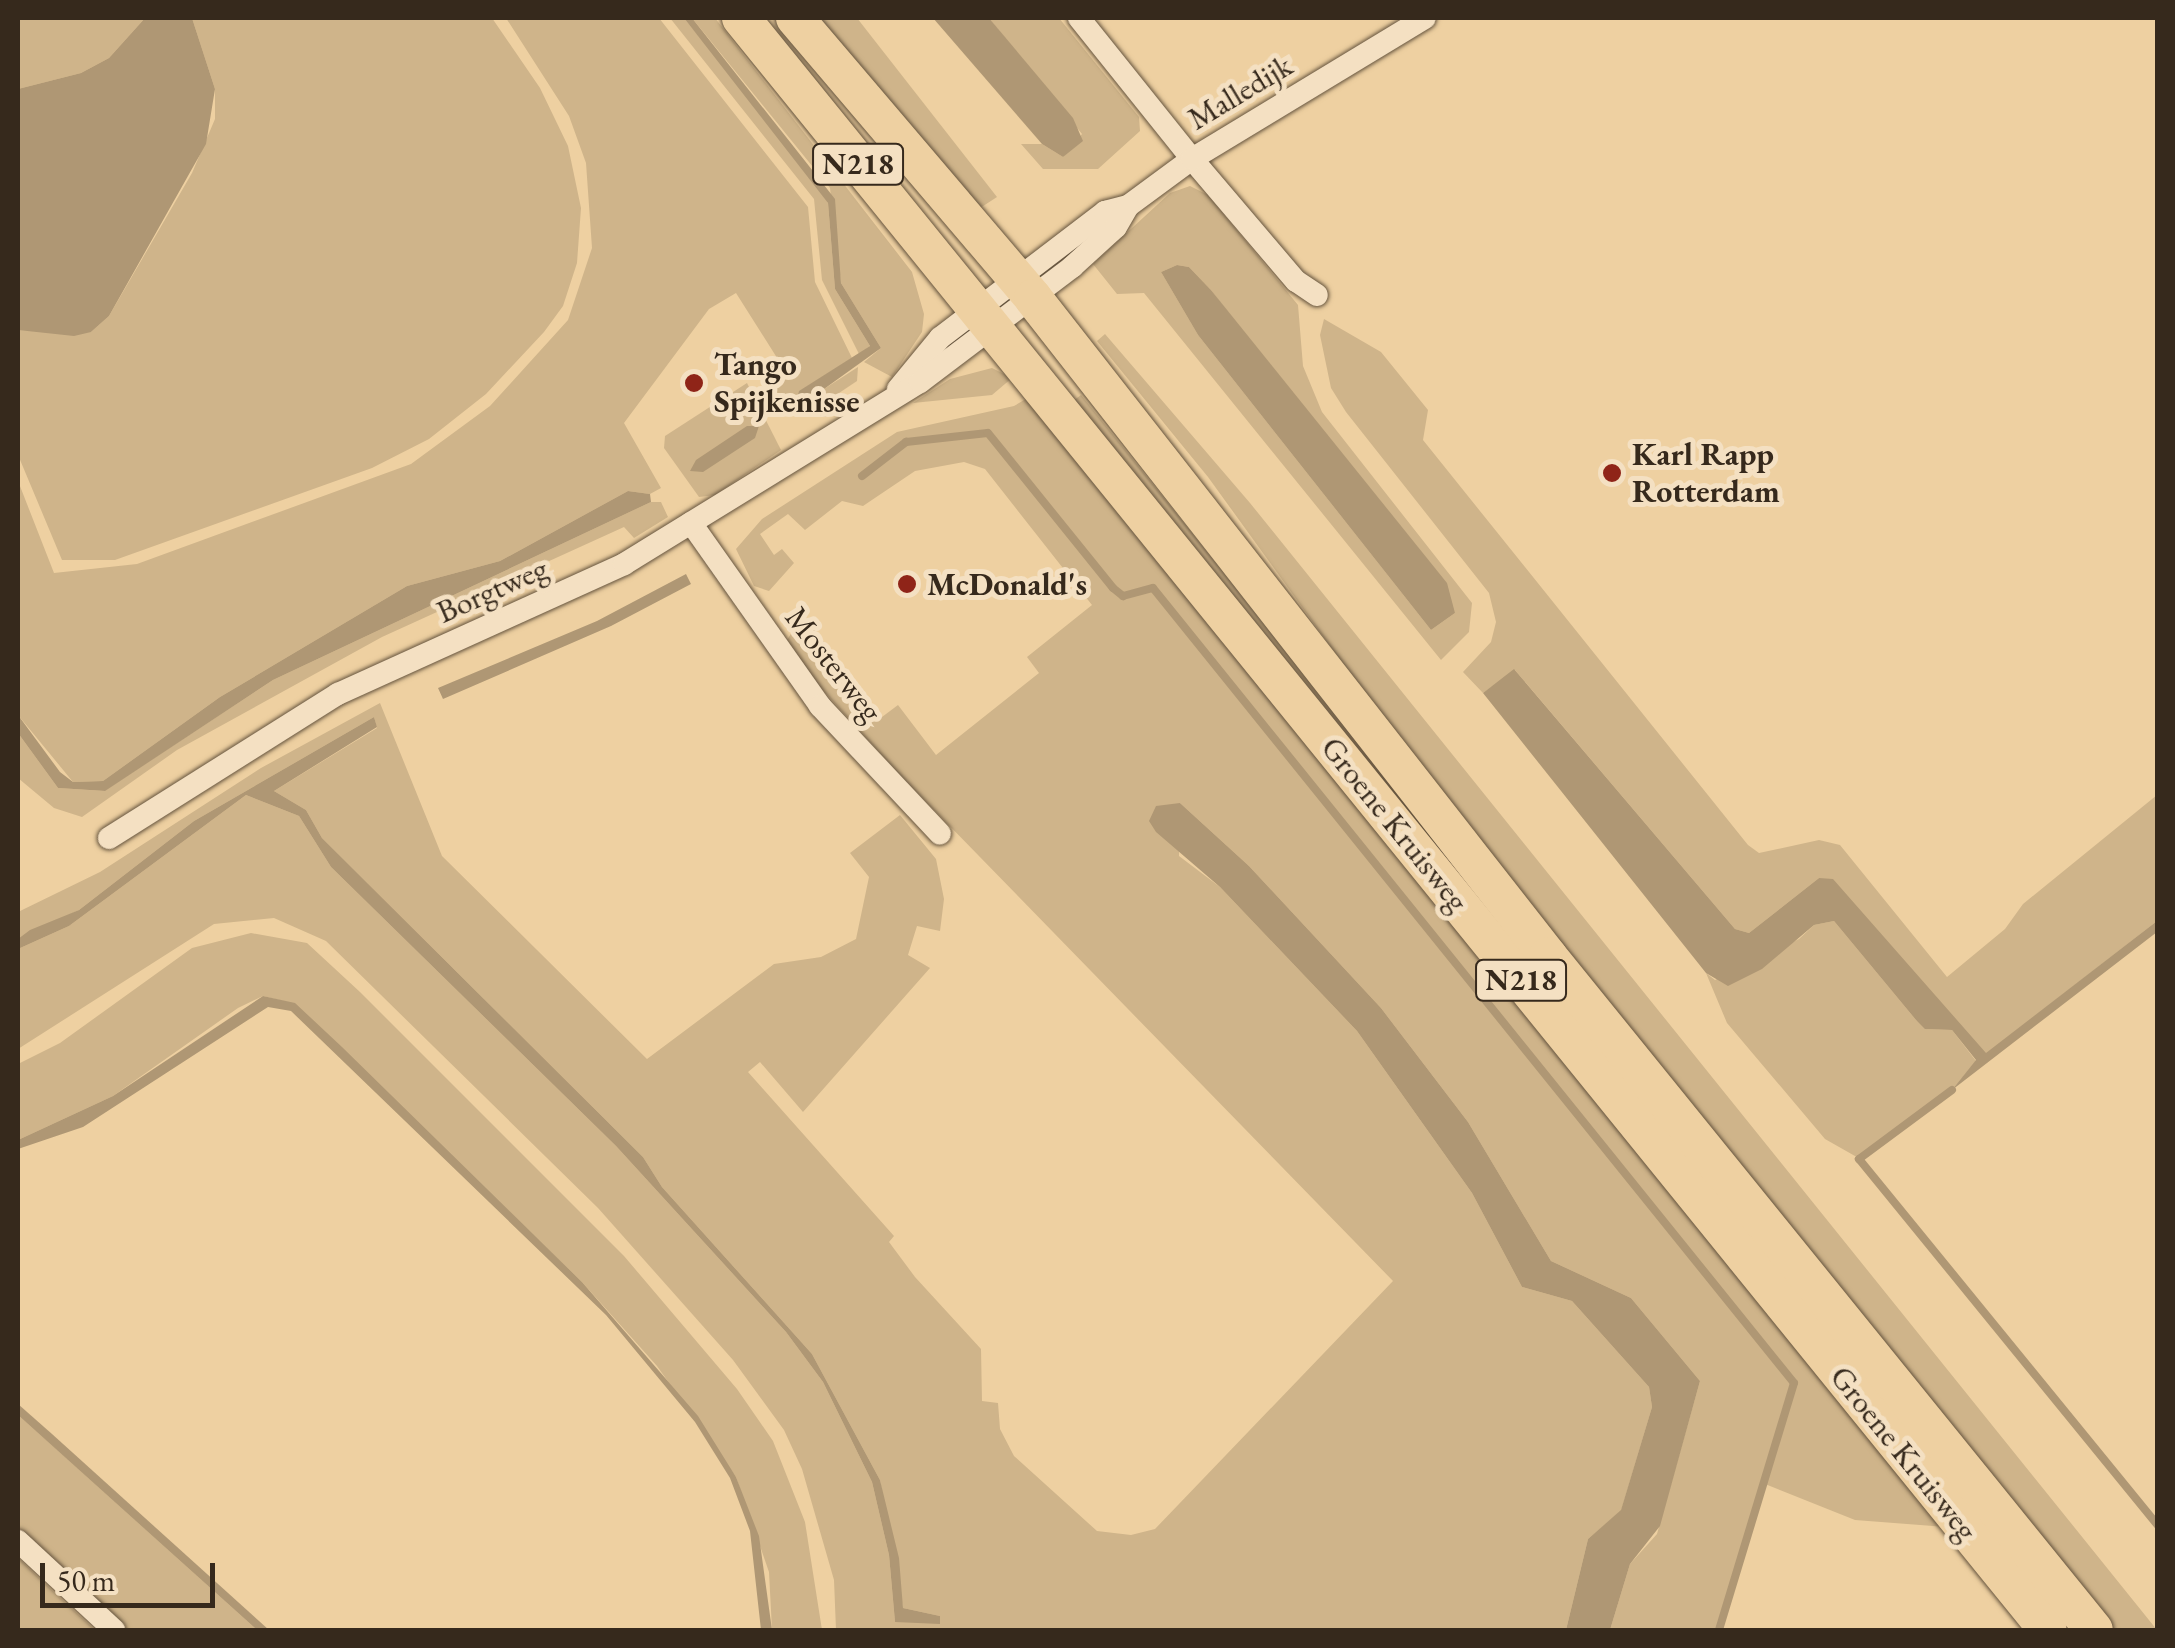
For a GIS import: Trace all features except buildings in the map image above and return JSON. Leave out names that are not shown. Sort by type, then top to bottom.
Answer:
[{"type":"main road","name":"Groene Kruisweg","points":[[741,18],[2048,1630]]},
{"type":"main road","name":"Groene Kruisweg","points":[[795,18],[1025,288],[1536,941],[2094,1630]]},
{"type":"street","points":[[1079,18],[1192,159]]},
{"type":"street","name":"Malledijk","points":[[984,321],[1105,212],[1128,206],[1192,159],[1425,18]]},
{"type":"street","name":"Malledijk","points":[[1192,159],[1296,281],[1317,295]]},
{"type":"street","name":"Borgtweg","points":[[109,838],[338,694],[518,617],[692,524],[896,392],[984,321]]},
{"type":"street","name":"Mosterweg","points":[[692,524],[820,706],[940,834]]},
{"type":"street","points":[[18,1541],[114,1630]]},
{"type":"shaded area","points":[[18,18],[145,18],[109,58],[81,73],[18,89]]},
{"type":"shaded area","points":[[145,18],[192,18],[215,89],[206,144],[109,316],[91,332],[74,336],[18,330],[18,89],[81,73],[109,58]]},
{"type":"shaded area","points":[[192,18],[492,18],[540,88],[568,146],[581,208],[577,263],[563,306],[544,332],[486,394],[429,439],[372,468],[115,560],[62,560],[18,455],[18,330],[91,332],[109,316],[192,173],[215,119],[215,89]]},
{"type":"shaded area","points":[[506,18],[659,18],[808,207],[815,282],[852,358],[800,391],[814,405],[824,389],[858,367],[857,381],[833,397],[834,412],[825,417],[793,415],[775,390],[771,367],[779,361],[736,293],[709,309],[624,423],[661,488],[650,494],[628,491],[500,561],[407,586],[220,697],[103,781],[73,782],[18,715],[18,481],[54,573],[137,564],[411,464],[490,406],[568,320],[592,248],[586,163],[569,116]]},
{"type":"shaded area","points":[[670,18],[684,18],[820,186],[828,203],[835,289],[870,346],[859,354],[822,280],[814,199]]},
{"type":"shaded area","points":[[684,18],[692,18],[835,199],[841,283],[881,348],[824,389],[814,405],[797,400],[799,391],[870,346],[835,289],[828,203]]},
{"type":"shaded area","points":[[692,18],[715,18],[912,272],[924,314],[922,332],[892,377],[864,362],[881,348],[841,283],[830,188]]},
{"type":"shaded area","points":[[814,18],[857,18],[997,197],[977,210]]},
{"type":"shaded area","points":[[933,18],[989,18],[1073,118],[1083,141],[1063,157],[1042,144]]},
{"type":"shaded area","points":[[989,18],[1059,18],[1139,117],[1140,131],[1098,169],[1043,169],[1021,144],[1042,144],[1063,157],[1082,134]]},
{"type":"shaded area","points":[[1190,186],[1208,195],[1298,305],[1303,366],[1322,412],[1472,603],[1469,632],[1441,660],[1144,293],[1117,294],[1093,264],[1170,193]],"holes":[[[1177,265],[1189,267],[1211,290],[1455,613],[1431,630],[1198,335],[1161,272]]]},
{"type":"shaded area","points":[[1177,265],[1189,267],[1211,290],[1447,583],[1455,613],[1431,630],[1198,335],[1161,272]]},
{"type":"shaded area","points":[[1324,319],[1381,352],[1428,410],[1423,440],[1748,845],[1759,853],[1819,840],[1840,845],[1947,977],[2005,929],[2023,904],[2157,795],[2157,921],[1986,1054],[1819,878],[1749,933],[1735,929],[1515,670],[1483,693],[1463,672],[1491,642],[1496,622],[1489,593],[1331,388],[1320,335]]},
{"type":"shaded area","points":[[1105,334],[1250,503],[2157,1630],[2111,1630],[1435,791],[1208,477],[1097,341]]},
{"type":"shaded area","points":[[992,368],[1012,378],[992,395],[913,403],[950,379]]},
{"type":"shaded area","points":[[747,383],[781,450],[715,495],[699,497],[664,448],[665,436]]},
{"type":"shaded area","points":[[1081,395],[2078,1630],[2064,1630],[1070,403]]},
{"type":"shaded area","points":[[1031,396],[1946,1527],[1855,1520],[1765,1484],[1719,1630],[1610,1630],[1630,1564],[1657,1534],[1700,1381],[1631,1298],[1551,1261],[1468,1122],[1381,1008],[1249,866],[1180,803],[1179,856],[1220,887],[1357,1031],[1472,1193],[1522,1287],[1572,1301],[1649,1387],[1652,1407],[1621,1511],[1588,1539],[1566,1630],[836,1630],[834,1580],[802,1469],[784,1430],[733,1360],[598,1208],[326,941],[274,918],[214,924],[18,1049],[18,949],[69,926],[246,795],[299,816],[331,867],[616,1146],[786,1332],[823,1382],[872,1482],[889,1555],[895,1622],[940,1616],[903,1608],[880,1480],[812,1354],[662,1187],[643,1157],[322,838],[306,810],[274,791],[377,728],[374,717],[194,821],[79,910],[18,939],[18,912],[100,872],[261,768],[380,703],[442,856],[647,1059],[774,964],[821,957],[856,939],[869,877],[850,853],[900,815],[936,859],[944,899],[940,931],[917,926],[908,955],[930,968],[803,1112],[760,1062],[748,1072],[894,1236],[889,1242],[915,1277],[981,1349],[982,1401],[998,1403],[1000,1429],[1014,1456],[1097,1531],[1131,1535],[1155,1529],[1393,1281],[900,775],[820,687],[787,640],[803,615],[882,717],[898,705],[936,755],[1039,673],[1027,657],[1092,605],[985,469],[964,462],[915,471],[863,506],[842,501],[805,530],[788,514],[760,534],[774,555],[782,549],[794,563],[769,591],[754,586],[736,549],[762,519],[897,432],[1014,406]]},
{"type":"shaded area","points":[[747,426],[759,426],[755,438],[703,472],[690,471],[696,460]]},
{"type":"shaded area","points":[[628,491],[650,494],[651,502],[273,680],[105,791],[58,788],[18,733],[18,715],[60,772],[73,782],[103,781],[220,697],[407,586],[500,561]]},
{"type":"shaded area","points":[[651,502],[661,502],[668,517],[634,538],[624,527],[382,637],[177,750],[82,817],[54,808],[18,778],[18,733],[58,788],[104,791],[273,680]]},
{"type":"shaded area","points":[[686,574],[691,584],[611,626],[443,699],[438,688],[597,621]]},
{"type":"shaded area","points":[[1514,669],[1735,929],[1749,933],[1819,878],[1833,879],[1986,1053],[2157,921],[2157,932],[1952,1090],[1976,1060],[1952,1030],[1925,1029],[1834,921],[1814,925],[1762,969],[1728,986],[1706,973],[1483,693]]},
{"type":"shaded area","points":[[374,717],[377,727],[274,791],[306,810],[322,838],[643,1157],[662,1187],[812,1354],[880,1480],[899,1558],[903,1608],[940,1616],[940,1624],[895,1622],[889,1555],[872,1482],[823,1382],[786,1332],[616,1146],[331,867],[299,816],[246,795],[69,926],[18,949],[18,939],[30,930],[79,910],[194,821]]},
{"type":"shaded area","points":[[1180,803],[1249,866],[1381,1008],[1468,1122],[1551,1261],[1631,1298],[1700,1381],[1660,1526],[1630,1564],[1610,1630],[1566,1630],[1588,1539],[1621,1510],[1652,1407],[1649,1387],[1572,1301],[1522,1287],[1472,1193],[1357,1031],[1220,887],[1156,832],[1149,821],[1156,806]]},
{"type":"shaded area","points":[[1834,921],[1916,1020],[1926,1029],[1952,1030],[1976,1061],[1952,1090],[1862,1160],[1825,1139],[1727,1023],[1706,973],[1715,980],[1799,939],[1814,925]]},
{"type":"shaded area","points":[[251,933],[307,943],[360,992],[624,1256],[737,1389],[773,1441],[805,1522],[822,1630],[772,1630],[769,1572],[736,1477],[657,1366],[582,1282],[295,1004],[263,996],[238,1008],[113,1096],[18,1140],[18,1064],[60,1043],[192,948]]},
{"type":"shaded area","points":[[263,996],[295,1003],[342,1047],[582,1282],[698,1416],[736,1477],[759,1536],[772,1630],[761,1630],[750,1531],[730,1478],[695,1422],[606,1315],[291,1011],[268,1007],[83,1127],[18,1149],[18,1140],[113,1096]]},
{"type":"shaded area","points":[[18,1404],[269,1630],[257,1630],[18,1415]]},
{"type":"shaded area","points":[[18,1415],[257,1630],[128,1630],[18,1529]]},
{"type":"shaded area","points":[[18,1558],[59,1597],[95,1630],[18,1630]]},
{"type":"waterway","points":[[862,476],[906,442],[988,433],[1113,588],[1123,596],[1153,588],[1794,1383],[1719,1630]]},
{"type":"waterway","points":[[1952,1090],[1859,1159],[2158,1525]]},
{"type":"place","name":"Tango Spijkenisse","points":[[694,383]]},
{"type":"place","name":"Karl Rapp Rotterdam","points":[[1612,473]]},
{"type":"place","name":"McDonald's","points":[[907,584]]}]
